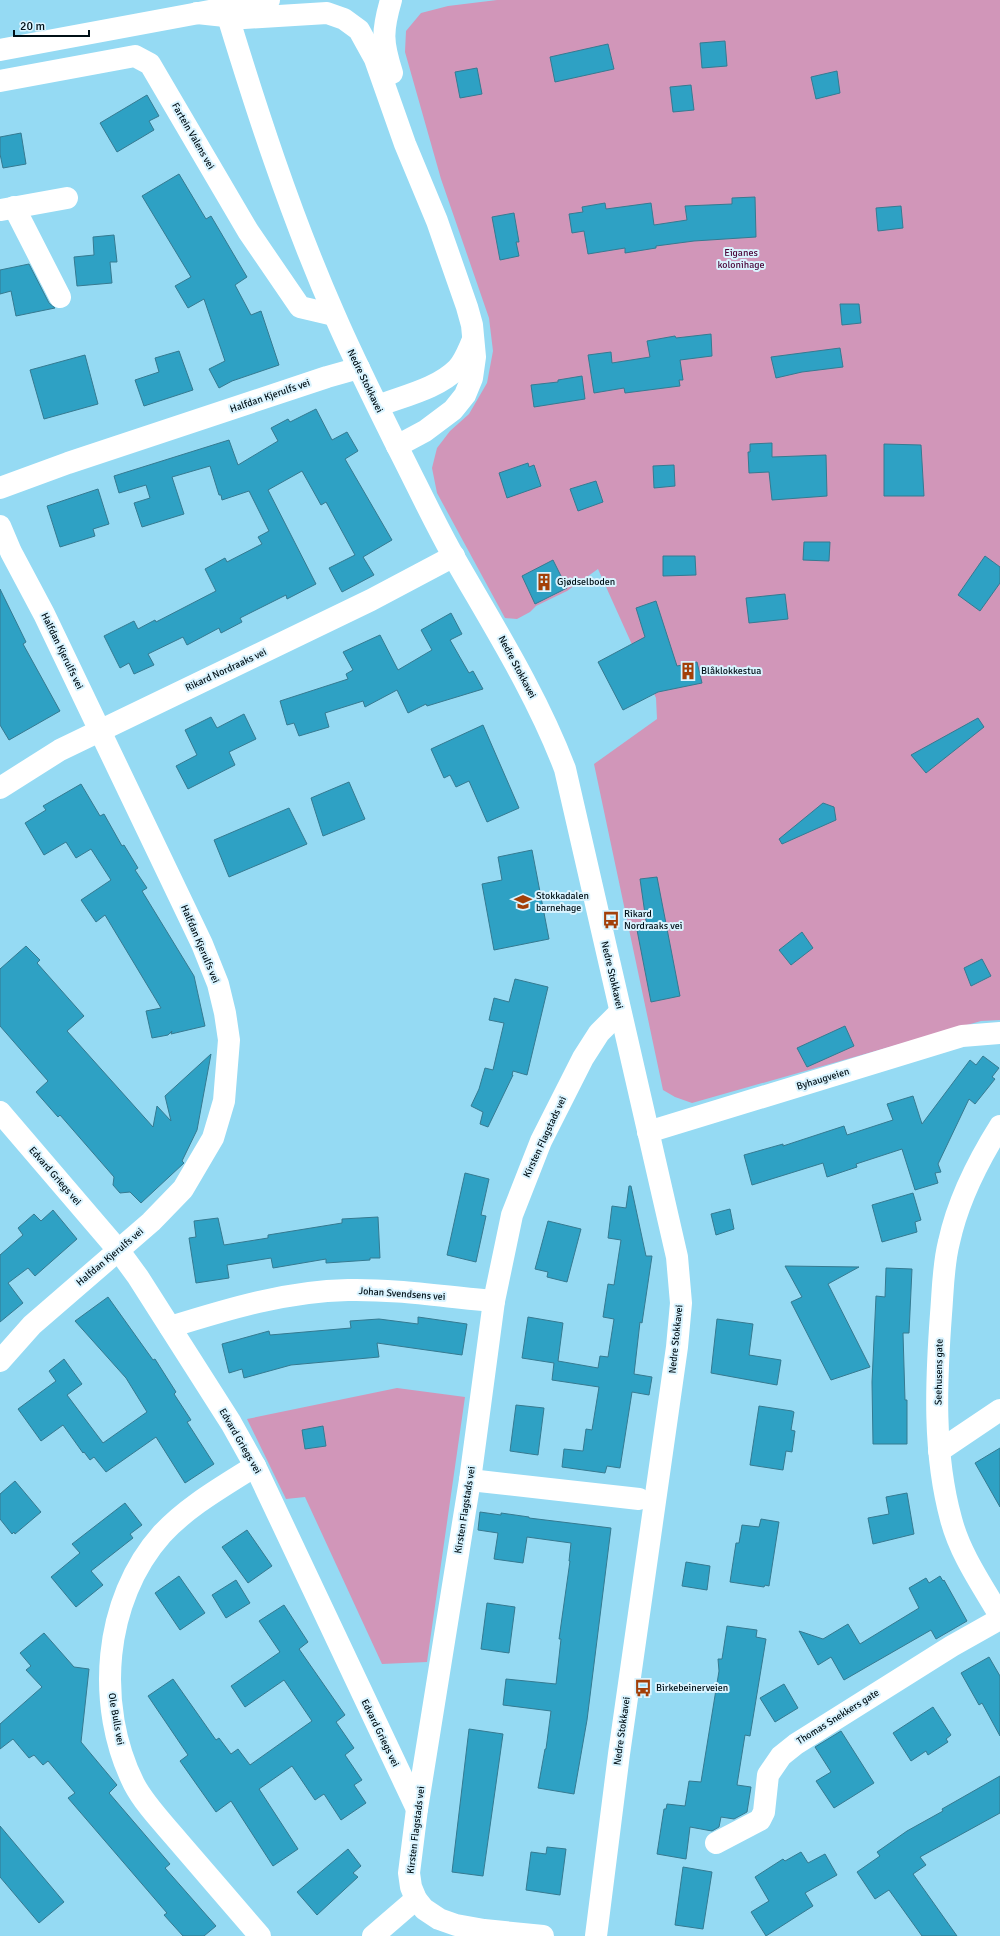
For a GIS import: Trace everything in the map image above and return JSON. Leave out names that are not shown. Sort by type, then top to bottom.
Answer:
[{"type":"street","name":"Nedre Stokkavei","points":[[223,0],[246,77],[334,315],[359,368],[454,556],[502,639],[545,720],[565,769],[677,1257],[681,1303],[677,1347],[620,1746],[596,1936]]},
{"type":"street","points":[[0,50],[268,0]]},
{"type":"street","points":[[391,0],[384,24],[385,51],[416,142],[438,221],[467,307],[474,339],[475,357],[472,378],[465,395],[441,420],[398,446]]},
{"type":"street","points":[[197,13],[244,18],[327,13],[344,19],[359,30],[375,59],[405,144],[438,221]]},
{"type":"street","name":"Fartein Valens vei","points":[[0,81],[135,56],[150,64],[248,231],[300,307],[334,315]]},
{"type":"street","points":[[60,297],[7,209],[67,198]]},
{"type":"street","points":[[378,406],[442,380],[458,369],[467,355],[474,339]]},
{"type":"street","name":"Halfdan Kjerulfs vei","points":[[0,488],[68,463],[327,377],[359,368]]},
{"type":"street","name":"Halfdan Kjerulfs vei","points":[[0,526],[100,730],[202,944],[218,984],[225,1013],[229,1040],[224,1101],[213,1138],[183,1189],[151,1222],[119,1251],[80,1282],[32,1325],[0,1361]]},
{"type":"street","name":"Rikard Nordraaks vei","points":[[0,788],[60,750],[371,600],[454,556]]},
{"type":"street","name":"Kirsten Flagstads vei","points":[[543,1936],[480,1933],[438,1919],[424,1909],[416,1899],[411,1887],[409,1873],[417,1809],[470,1480],[494,1301],[512,1215],[541,1141],[583,1058],[599,1033],[620,1012]]},
{"type":"street","name":"Byhaugveien","points":[[648,1132],[962,1036],[1000,1033]]},
{"type":"street","name":"Edvard Griegs vei","points":[[0,1112],[119,1251],[231,1424],[255,1466],[417,1809]]},
{"type":"street","name":"Seehusens gate","points":[[1000,1126],[966,1188],[948,1242],[938,1348],[940,1451],[946,1500],[959,1545],[1000,1616]]},
{"type":"street","name":"Johan Svendsens vei","points":[[170,1328],[227,1309],[285,1296],[347,1290],[400,1291],[494,1301]]},
{"type":"street","points":[[940,1451],[1000,1410]]},
{"type":"street","name":"Ole Bulls vei","points":[[255,1466],[185,1512],[162,1535],[142,1562],[123,1599],[116,1626],[110,1665],[111,1700],[119,1745],[135,1785],[155,1814],[260,1936]]},
{"type":"street","points":[[470,1480],[639,1499]]},
{"type":"street","name":"Thomas Snekkers gate","points":[[716,1843],[760,1820],[764,1812],[768,1775],[781,1756],[796,1744],[952,1646],[1000,1619]]},
{"type":"street","points":[[373,1936],[416,1899]]},
{"type":"green space","name":"Eiganes kolonihage","points":[[497,0],[1000,0],[1000,1020],[981,1021],[692,1103],[675,1097],[663,1090],[594,764],[657,719],[656,698],[598,569],[567,591],[536,606],[530,612],[517,619],[505,618],[437,493],[432,468],[437,448],[450,431],[469,414],[487,383],[493,351],[489,318],[441,179],[405,52],[406,31],[421,13],[448,6]]},
{"type":"green space","points":[[397,1388],[465,1397],[427,1662],[382,1664],[305,1497],[286,1499],[247,1419]]},
{"type":"building","points":[[725,41],[727,66],[702,68],[700,43]]},
{"type":"building","points":[[608,44],[614,69],[555,82],[550,57]]},
{"type":"building","points":[[477,68],[482,94],[460,98],[455,72]]},
{"type":"building","points":[[837,71],[840,93],[816,99],[811,77]]},
{"type":"building","points":[[691,85],[694,110],[673,112],[670,87]]},
{"type":"building","points":[[147,95],[159,116],[149,121],[154,130],[117,152],[100,123]]},
{"type":"building","points":[[21,133],[26,164],[3,168],[0,154],[0,137]]},
{"type":"building","points":[[179,174],[206,219],[211,216],[247,277],[235,285],[251,315],[261,311],[279,365],[232,381],[219,388],[209,369],[225,361],[204,299],[188,308],[175,286],[191,277],[142,196]]},
{"type":"building","points":[[755,197],[756,237],[694,241],[656,246],[656,248],[625,253],[625,248],[588,254],[584,231],[572,233],[569,214],[583,212],[582,207],[605,203],[606,209],[651,203],[654,225],[687,220],[685,206],[732,204],[732,198]]},
{"type":"building","points":[[901,206],[903,228],[878,231],[876,208]]},
{"type":"building","points":[[514,213],[519,242],[516,242],[519,256],[500,260],[492,217]]},
{"type":"building","points":[[114,235],[117,262],[110,262],[112,283],[77,286],[74,257],[94,255],[93,237]]},
{"type":"building","points":[[29,264],[49,303],[55,308],[16,316],[11,291],[0,294],[0,270]]},
{"type":"building","points":[[840,304],[859,304],[861,323],[842,325]]},
{"type":"building","points":[[711,334],[712,356],[680,360],[683,380],[679,380],[680,386],[625,393],[624,388],[594,393],[588,355],[611,352],[612,363],[650,357],[647,341],[675,336],[676,338]]},
{"type":"building","points":[[840,348],[843,367],[802,372],[776,378],[771,357]]},
{"type":"building","points":[[179,351],[193,390],[144,406],[135,380],[159,372],[155,358]]},
{"type":"building","points":[[85,355],[98,404],[44,419],[30,370]]},
{"type":"building","points":[[582,376],[585,399],[534,407],[531,385],[558,382],[558,380]]},
{"type":"building","points":[[316,409],[332,440],[347,432],[358,451],[345,459],[392,540],[363,557],[374,575],[342,592],[329,568],[355,555],[326,502],[321,505],[302,471],[268,490],[316,584],[287,599],[286,595],[240,618],[242,622],[221,633],[219,628],[187,645],[183,637],[148,654],[154,665],[134,674],[129,663],[120,668],[104,636],[134,621],[138,629],[155,620],[156,622],[216,591],[205,569],[225,558],[227,562],[262,544],[258,537],[269,531],[249,491],[222,500],[210,466],[172,477],[184,514],[142,527],[134,503],[150,498],[146,485],[119,493],[114,476],[229,440],[238,465],[278,441],[271,428],[288,419],[290,422]]},
{"type":"building","points":[[772,443],[772,457],[826,455],[827,496],[772,500],[769,472],[749,473],[748,452],[750,452],[750,444]]},
{"type":"building","points":[[884,444],[921,445],[924,496],[884,496]]},
{"type":"building","points":[[528,463],[529,467],[534,465],[541,486],[507,498],[499,473]]},
{"type":"building","points":[[674,465],[675,486],[654,488],[653,466]]},
{"type":"building","points":[[596,481],[603,502],[578,511],[570,489]]},
{"type":"building","points":[[98,489],[109,524],[93,529],[95,536],[60,547],[47,506]]},
{"type":"building","points":[[804,542],[830,542],[829,561],[803,560]]},
{"type":"building","points":[[663,556],[695,556],[696,575],[663,576]]},
{"type":"building","points":[[985,556],[1000,567],[1000,583],[980,611],[958,595]]},
{"type":"building","name":"Gjødselboden","points":[[553,560],[567,588],[535,604],[522,576]]},
{"type":"building","points":[[0,589],[26,642],[23,644],[60,711],[9,740],[0,725]]},
{"type":"building","points":[[785,594],[788,619],[749,623],[746,598]]},
{"type":"building","points":[[656,601],[677,666],[697,662],[702,683],[658,692],[623,710],[598,662],[645,637],[636,608]]},
{"type":"building","points":[[451,613],[462,634],[450,640],[469,673],[473,671],[483,689],[427,706],[426,704],[408,713],[397,690],[365,707],[363,701],[325,713],[329,727],[299,736],[294,723],[287,725],[280,701],[348,679],[346,674],[353,670],[343,652],[380,635],[398,670],[432,650],[421,630]]},
{"type":"building","points":[[244,714],[256,739],[229,752],[235,765],[188,789],[176,766],[197,755],[185,730],[211,717],[217,728]]},
{"type":"building","points":[[978,718],[984,727],[926,773],[911,755]]},
{"type":"building","points":[[483,725],[519,808],[487,822],[469,781],[456,787],[450,775],[444,778],[431,749]]},
{"type":"building","points":[[349,782],[365,819],[323,836],[311,798]]},
{"type":"building","points":[[81,784],[100,816],[104,814],[122,846],[124,845],[138,868],[135,870],[147,888],[142,891],[194,976],[205,1026],[171,1034],[172,1031],[168,1035],[152,1038],[146,1011],[161,1008],[105,915],[96,922],[81,900],[111,880],[91,849],[76,858],[66,842],[44,855],[25,823],[46,810],[43,806]]},
{"type":"building","points":[[823,803],[834,807],[836,820],[782,844],[779,839]]},
{"type":"building","points":[[289,808],[307,844],[229,877],[214,840]]},
{"type":"building","points":[[532,850],[549,939],[494,950],[482,884],[502,880],[498,857]]},
{"type":"building","points":[[657,877],[680,996],[651,1002],[637,930],[647,928],[640,879]]},
{"type":"building","points":[[802,932],[813,948],[791,965],[779,950]]},
{"type":"building","points":[[26,946],[40,960],[37,963],[84,1016],[67,1031],[153,1127],[157,1106],[171,1121],[165,1096],[211,1054],[197,1130],[182,1161],[184,1163],[141,1203],[130,1192],[120,1193],[113,1185],[114,1177],[60,1115],[58,1117],[36,1092],[48,1081],[0,1026],[0,969]]},
{"type":"building","points":[[982,959],[991,976],[971,986],[964,968]]},
{"type":"building","points":[[515,979],[548,987],[527,1075],[513,1071],[513,1075],[488,1127],[480,1124],[483,1112],[471,1106],[479,1089],[485,1068],[493,1070],[504,1023],[489,1020],[494,998],[509,1002]]},
{"type":"building","points":[[845,1026],[854,1046],[807,1067],[797,1048]]},
{"type":"building","points":[[983,1056],[999,1068],[992,1077],[995,1079],[975,1104],[969,1099],[938,1164],[941,1172],[935,1173],[938,1183],[915,1190],[902,1149],[856,1164],[857,1167],[827,1177],[823,1163],[752,1185],[744,1155],[783,1144],[783,1146],[844,1126],[847,1135],[893,1120],[887,1104],[913,1096],[922,1124],[970,1060],[976,1065]]},
{"type":"building","points":[[465,1173],[489,1179],[481,1215],[486,1216],[476,1262],[447,1255]]},
{"type":"building","points":[[629,1186],[631,1186],[646,1256],[652,1256],[642,1323],[640,1322],[634,1374],[652,1377],[649,1395],[632,1392],[620,1468],[607,1466],[605,1473],[562,1467],[564,1449],[583,1451],[586,1429],[592,1430],[599,1387],[552,1380],[554,1363],[522,1358],[528,1317],[563,1323],[558,1361],[598,1368],[600,1356],[608,1357],[614,1319],[603,1317],[608,1284],[614,1285],[621,1240],[608,1238],[612,1206],[626,1208]]},
{"type":"building","points":[[913,1193],[921,1220],[915,1222],[917,1232],[882,1242],[872,1205]]},
{"type":"building","points":[[730,1209],[734,1229],[716,1235],[711,1214]]},
{"type":"building","points":[[53,1210],[77,1239],[35,1276],[28,1268],[8,1283],[23,1303],[0,1322],[0,1255],[23,1235],[18,1228],[34,1214],[41,1221]]},
{"type":"building","points":[[378,1217],[380,1258],[326,1263],[326,1259],[273,1268],[271,1258],[227,1265],[229,1278],[196,1283],[189,1238],[196,1237],[194,1221],[218,1218],[224,1245],[268,1238],[268,1235],[342,1223],[342,1219]]},
{"type":"building","points":[[548,1221],[581,1229],[567,1282],[547,1277],[548,1272],[535,1269]]},
{"type":"building","points":[[785,1266],[859,1267],[828,1284],[870,1367],[831,1380],[791,1302],[802,1297]]},
{"type":"building","points":[[886,1268],[912,1269],[909,1333],[903,1333],[905,1400],[907,1400],[907,1444],[873,1444],[872,1382],[876,1296],[885,1297]]},
{"type":"building","points":[[108,1297],[153,1360],[155,1359],[176,1392],[174,1394],[191,1420],[187,1422],[214,1464],[185,1483],[156,1437],[106,1472],[94,1457],[90,1460],[84,1452],[83,1453],[63,1425],[41,1441],[18,1409],[56,1381],[49,1371],[64,1359],[82,1384],[67,1395],[103,1443],[147,1412],[126,1378],[75,1321]]},
{"type":"building","points":[[418,1317],[467,1324],[462,1355],[377,1343],[379,1357],[291,1365],[244,1378],[242,1369],[229,1373],[222,1344],[269,1331],[270,1335],[351,1328],[350,1321],[379,1319],[418,1324]]},
{"type":"building","points":[[717,1319],[753,1324],[749,1355],[781,1360],[777,1385],[711,1373]]},
{"type":"building","points":[[516,1405],[544,1408],[538,1455],[510,1451]]},
{"type":"building","points":[[759,1406],[794,1412],[791,1430],[795,1431],[792,1452],[786,1451],[783,1470],[750,1465]]},
{"type":"building","points":[[323,1426],[326,1446],[305,1449],[302,1430]]},
{"type":"building","points":[[1000,1448],[1000,1507],[975,1463]]},
{"type":"building","points":[[15,1481],[41,1512],[15,1534],[14,1532],[12,1534],[0,1519],[0,1494]]},
{"type":"building","points":[[907,1493],[914,1534],[873,1544],[868,1518],[889,1514],[886,1497]]},
{"type":"building","points":[[125,1503],[142,1525],[130,1534],[133,1538],[91,1571],[103,1585],[76,1607],[51,1577],[80,1553],[72,1544]]},
{"type":"building","points":[[480,1512],[501,1515],[501,1513],[611,1528],[587,1720],[574,1794],[538,1788],[546,1749],[551,1711],[503,1705],[506,1679],[556,1684],[561,1639],[559,1639],[570,1561],[571,1543],[527,1537],[523,1563],[494,1559],[498,1533],[478,1530]]},
{"type":"building","points":[[761,1519],[779,1522],[769,1586],[765,1585],[764,1587],[730,1582],[736,1543],[739,1543],[742,1525],[759,1527]]},
{"type":"building","points":[[247,1530],[272,1566],[248,1583],[222,1547]]},
{"type":"building","points":[[686,1562],[710,1566],[707,1590],[682,1586]]},
{"type":"building","points":[[179,1576],[205,1613],[180,1630],[155,1593]]},
{"type":"building","points":[[940,1576],[943,1581],[944,1580],[967,1621],[936,1639],[931,1630],[844,1680],[831,1657],[818,1665],[799,1631],[823,1639],[848,1624],[860,1644],[919,1608],[909,1588],[926,1578],[929,1583]]},
{"type":"building","points":[[236,1580],[250,1603],[226,1618],[212,1595]]},
{"type":"building","points":[[487,1603],[515,1607],[509,1653],[481,1649]]},
{"type":"building","points":[[284,1605],[308,1642],[299,1649],[345,1715],[336,1722],[354,1748],[345,1755],[362,1780],[354,1785],[366,1803],[341,1820],[324,1794],[315,1800],[292,1766],[259,1789],[298,1849],[273,1866],[231,1801],[216,1812],[180,1761],[188,1755],[148,1696],[173,1679],[216,1740],[219,1738],[231,1754],[238,1749],[250,1765],[312,1721],[284,1680],[245,1707],[231,1686],[280,1652],[259,1621]]},
{"type":"building","points":[[727,1626],[757,1630],[756,1637],[766,1639],[750,1736],[745,1735],[737,1785],[751,1787],[747,1812],[734,1819],[721,1817],[719,1827],[712,1831],[690,1827],[686,1859],[657,1854],[664,1809],[666,1809],[667,1804],[685,1806],[689,1781],[701,1782],[719,1671],[718,1659],[722,1659]]},
{"type":"building","points":[[44,1633],[74,1667],[89,1669],[81,1742],[117,1785],[109,1793],[170,1864],[165,1868],[216,1926],[204,1936],[183,1936],[164,1915],[167,1913],[68,1798],[75,1793],[48,1761],[43,1765],[34,1755],[29,1758],[13,1739],[0,1749],[0,1724],[42,1687],[26,1670],[31,1666],[20,1653]]},
{"type":"building","points":[[989,1657],[1000,1676],[1000,1736],[982,1703],[979,1705],[961,1673]]},
{"type":"building","points":[[784,1684],[798,1708],[775,1722],[760,1698]]},
{"type":"building","points":[[933,1707],[951,1735],[946,1739],[948,1742],[928,1755],[926,1751],[911,1761],[893,1733]]},
{"type":"building","points":[[469,1729],[503,1734],[483,1876],[452,1872]]},
{"type":"building","points":[[841,1731],[874,1783],[834,1808],[816,1781],[831,1772],[815,1747]]},
{"type":"building","points":[[1000,1776],[1000,1813],[920,1857],[926,1865],[913,1874],[957,1936],[922,1936],[889,1890],[875,1899],[857,1872],[880,1856],[877,1852],[907,1831]]},
{"type":"building","points":[[0,1826],[64,1902],[39,1923],[0,1877]]},
{"type":"building","points":[[547,1847],[566,1849],[560,1895],[526,1890],[531,1852],[546,1854]]},
{"type":"building","points":[[348,1849],[361,1866],[353,1873],[358,1877],[317,1915],[297,1892]]},
{"type":"building","points":[[801,1852],[808,1863],[825,1854],[837,1875],[805,1893],[813,1906],[766,1936],[751,1912],[769,1901],[755,1877],[783,1859],[785,1861]]},
{"type":"building","points":[[683,1867],[712,1872],[703,1929],[675,1925]]},
{"type":"place","name":"Gjødselboden","points":[[544,582]]},
{"type":"place","name":"Blåklokkestua","points":[[688,671]]},
{"type":"place","name":"Stokkadalen barnehage","points":[[523,902]]},
{"type":"place","name":"Rikard Nordraaks vei","points":[[611,920]]},
{"type":"place","name":"Birkebeinerveien","points":[[643,1688]]}]
